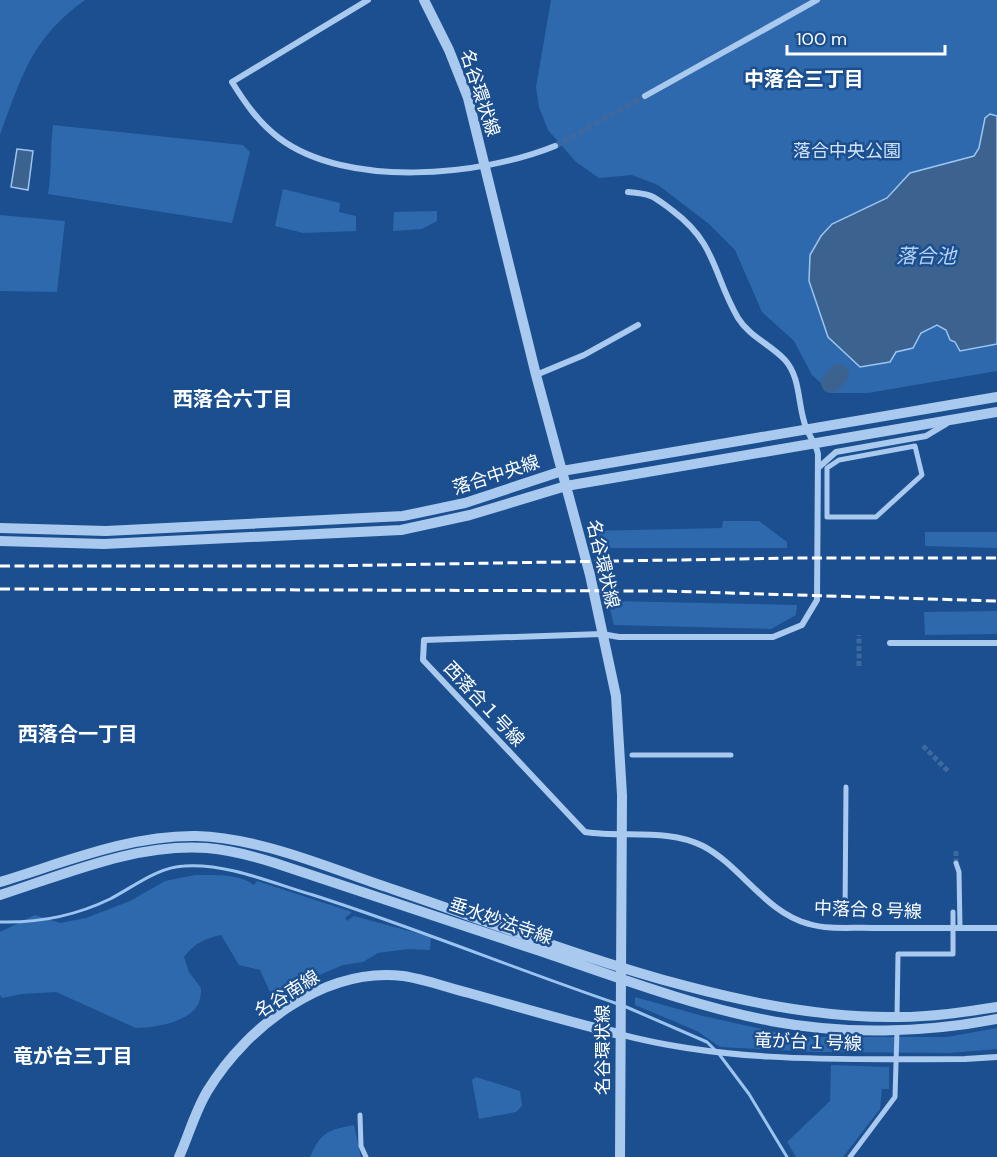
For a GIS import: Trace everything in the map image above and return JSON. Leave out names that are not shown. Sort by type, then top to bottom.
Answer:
[{"type":"street","points":[[368,0],[232,82],[241,97],[280,139],[316,158],[346,167],[434,171],[484,165],[534,154],[555,146]]},
{"type":"street","name":"名谷環状線","points":[[424,0],[456,65],[468,98],[536,375],[578,530],[618,711],[622,834],[619,1011],[620,1157]]},
{"type":"street","points":[[645,96],[817,0]]},
{"type":"street","points":[[601,630],[619,637],[773,637],[802,625],[817,600],[818,468],[816,444],[807,430],[789,364],[738,318],[709,252],[693,226],[651,194],[628,192]]},
{"type":"street","points":[[536,375],[584,355],[638,325]]},
{"type":"street","name":"落合中央線","points":[[0,528],[106,531],[403,516],[465,503],[562,471],[997,397]]},
{"type":"street","name":"落合中央線","points":[[0,541],[105,544],[400,530],[470,515],[566,486],[997,412]]},
{"type":"street","points":[[818,468],[836,452],[926,436],[949,422]]},
{"type":"street","points":[[915,446],[922,475],[876,517],[860,520],[827,517],[827,468],[839,460],[915,446]]},
{"type":"street","name":"西落合１号線","points":[[601,630],[424,640],[422,657],[582,830],[622,834]]},
{"type":"street","points":[[890,643],[997,643]]},
{"type":"street","points":[[633,755],[731,755]]},
{"type":"street","points":[[845,916],[846,787]]},
{"type":"street","name":"中落合８号線","points":[[622,834],[671,836],[702,846],[730,866],[777,908],[807,924],[837,927],[997,928]]},
{"type":"street","name":"垂水妙法寺線","points":[[0,882],[138,842],[177,836],[221,838],[298,858],[642,972],[749,1000],[833,1013],[880,1017],[947,1014],[997,1007]]},
{"type":"street","name":"垂水妙法寺線","points":[[0,895],[135,854],[179,848],[225,850],[275,863],[612,976],[738,1014],[799,1025],[873,1029],[928,1028],[997,1019]]},
{"type":"street","points":[[956,863],[959,872],[960,928]]},
{"type":"street","points":[[850,1157],[888,1108],[897,1089],[898,954],[952,954],[953,912]]},
{"type":"street","name":"名谷南線","points":[[179,1157],[203,1099],[234,1055],[261,1029],[304,999],[347,979],[368,976],[405,976],[619,1034]]},
{"type":"street","name":"竜が台１号線","points":[[619,1034],[684,1048],[754,1056],[942,1059],[997,1057]]},
{"type":"street","points":[[360,1115],[361,1146],[366,1157]]},
{"type":"green space","points":[[0,0],[85,0],[52,29],[40,44],[22,77],[0,135]]},
{"type":"green space","name":"落合中央公園","points":[[551,0],[997,0],[997,371],[868,393],[832,393],[812,375],[794,341],[762,312],[735,250],[709,224],[658,185],[632,175],[599,178],[576,162],[548,130],[539,107],[536,87]]},
{"type":"green space","points":[[53,125],[243,145],[250,152],[232,223],[48,194]]},
{"type":"green space","points":[[283,189],[340,203],[339,212],[356,216],[356,231],[303,233],[275,226]]},
{"type":"green space","points":[[437,211],[437,221],[422,229],[393,231],[394,212]]},
{"type":"green space","points":[[0,215],[65,221],[57,292],[0,291]]},
{"type":"green space","points":[[723,521],[759,521],[787,542],[787,548],[595,548],[590,531],[722,528]]},
{"type":"green space","points":[[925,532],[997,532],[997,548],[925,546]]},
{"type":"green space","points":[[608,601],[797,605],[796,615],[771,629],[614,625]]},
{"type":"green space","points":[[997,611],[997,634],[925,635],[924,612]]},
{"type":"green space","points":[[195,875],[241,878],[254,885],[257,881],[352,912],[345,918],[347,921],[354,916],[431,937],[430,950],[408,949],[378,953],[363,962],[343,965],[298,984],[281,996],[270,992],[260,970],[239,965],[221,935],[215,936],[196,945],[184,957],[189,972],[201,988],[200,999],[195,1009],[181,1019],[144,1028],[136,1028],[56,992],[2,998],[0,995],[0,932],[35,915],[60,923],[86,918],[130,901],[165,881]]},
{"type":"green space","points":[[635,997],[703,1016],[798,1037],[947,1037],[997,1028],[997,1049],[950,1053],[817,1052],[720,1047],[697,1031],[635,1005]]},
{"type":"green space","points":[[831,1065],[889,1067],[889,1089],[882,1089],[880,1109],[843,1157],[796,1157],[787,1142],[830,1101]]},
{"type":"green space","points":[[476,1077],[520,1091],[522,1106],[516,1112],[479,1119],[472,1080]]},
{"type":"green space","points":[[354,1125],[361,1157],[310,1157],[318,1142],[326,1134]]},
{"type":"water","name":"落合池","points":[[990,114],[997,116],[997,344],[960,351],[955,342],[950,340],[946,330],[937,325],[921,333],[913,348],[896,352],[890,362],[860,367],[828,337],[809,281],[810,255],[821,236],[832,224],[887,198],[910,173],[974,156],[979,148],[985,118]]},
{"type":"water","points":[[17,149],[33,151],[28,190],[11,187]]},
{"type":"waterway","points":[[831,383],[839,374]]},
{"type":"waterway","points":[[0,922],[43,920],[84,910],[110,899],[146,878],[174,867],[217,868],[249,875],[351,908],[618,1004]]},
{"type":"waterway","points":[[624,1006],[707,1042],[715,1050]]},
{"type":"waterway","points":[[719,1054],[749,1094],[787,1157]]},
{"type":"tunnel","points":[[555,146],[645,96]]},
{"type":"tunnel","points":[[859,635],[859,666]]},
{"type":"tunnel","points":[[923,746],[948,771]]},
{"type":"tunnel","points":[[956,851],[956,863]]},
{"type":"railway","points":[[0,566],[324,566],[791,558],[997,558]]},
{"type":"railway","points":[[0,589],[664,591],[997,601]]},
{"type":"district","name":"中落合三丁目","points":[[804,79]]},
{"type":"district","name":"西落合六丁目","points":[[233,399]]},
{"type":"district","name":"西落合一丁目","points":[[78,734]]},
{"type":"district","name":"竜が台三丁目","points":[[73,1056]]}]
